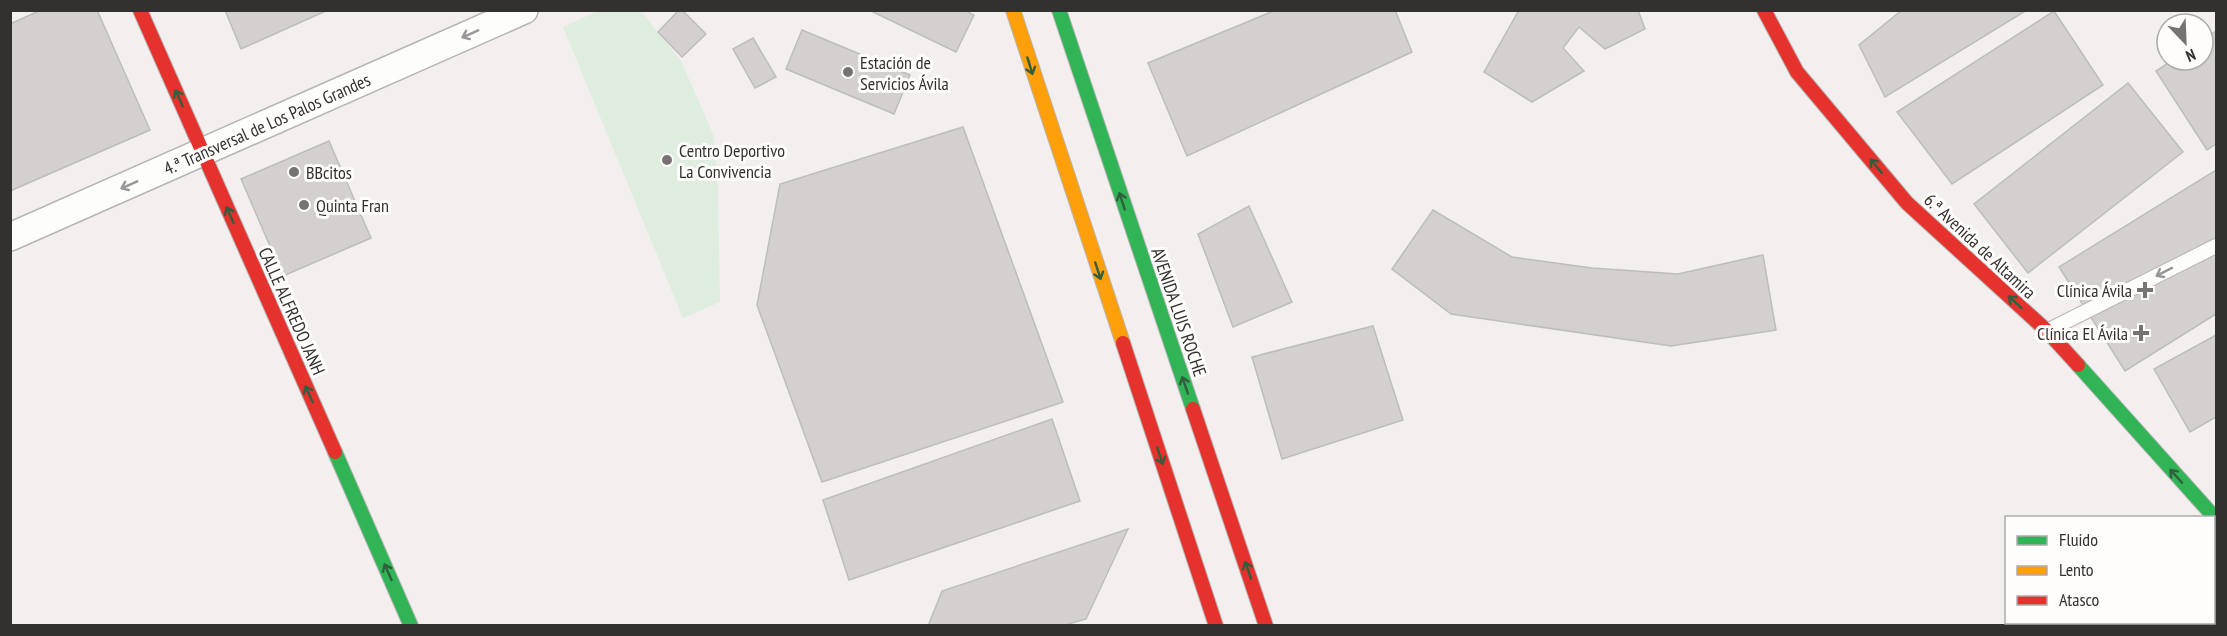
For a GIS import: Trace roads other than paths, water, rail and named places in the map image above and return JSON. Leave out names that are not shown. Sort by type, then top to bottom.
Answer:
[{"type":"street","name":"CALLE ALFREDO JANH","points":[[140,10],[411,626]]},
{"type":"street","name":"4.ª Transversal de Los Palos Grandes","points":[[10,237],[524,10]]},
{"type":"street","points":[[1013,10],[1216,626]]},
{"type":"street","name":"6.ª Avenida de Altamira","points":[[1764,10],[1797,72],[1907,203],[2047,332],[2214,516]]},
{"type":"street","name":"AVENIDA LUIS ROCHE","points":[[1064,12],[1266,626]]},
{"type":"lane","points":[[2047,332],[2217,246]]},
{"type":"place","name":"Estación de Servicios Ávila","points":[[848,72]]},
{"type":"place","name":"Centro Deportivo La Convivencia","points":[[667,160]]},
{"type":"place","name":"BBcitos","points":[[294,172]]},
{"type":"place","name":"Quinta Fran","points":[[304,205]]},
{"type":"place","name":"Clínica Ávila","points":[[2145,290]]},
{"type":"place","name":"Clínica El Ávila","points":[[2141,333]]}]
